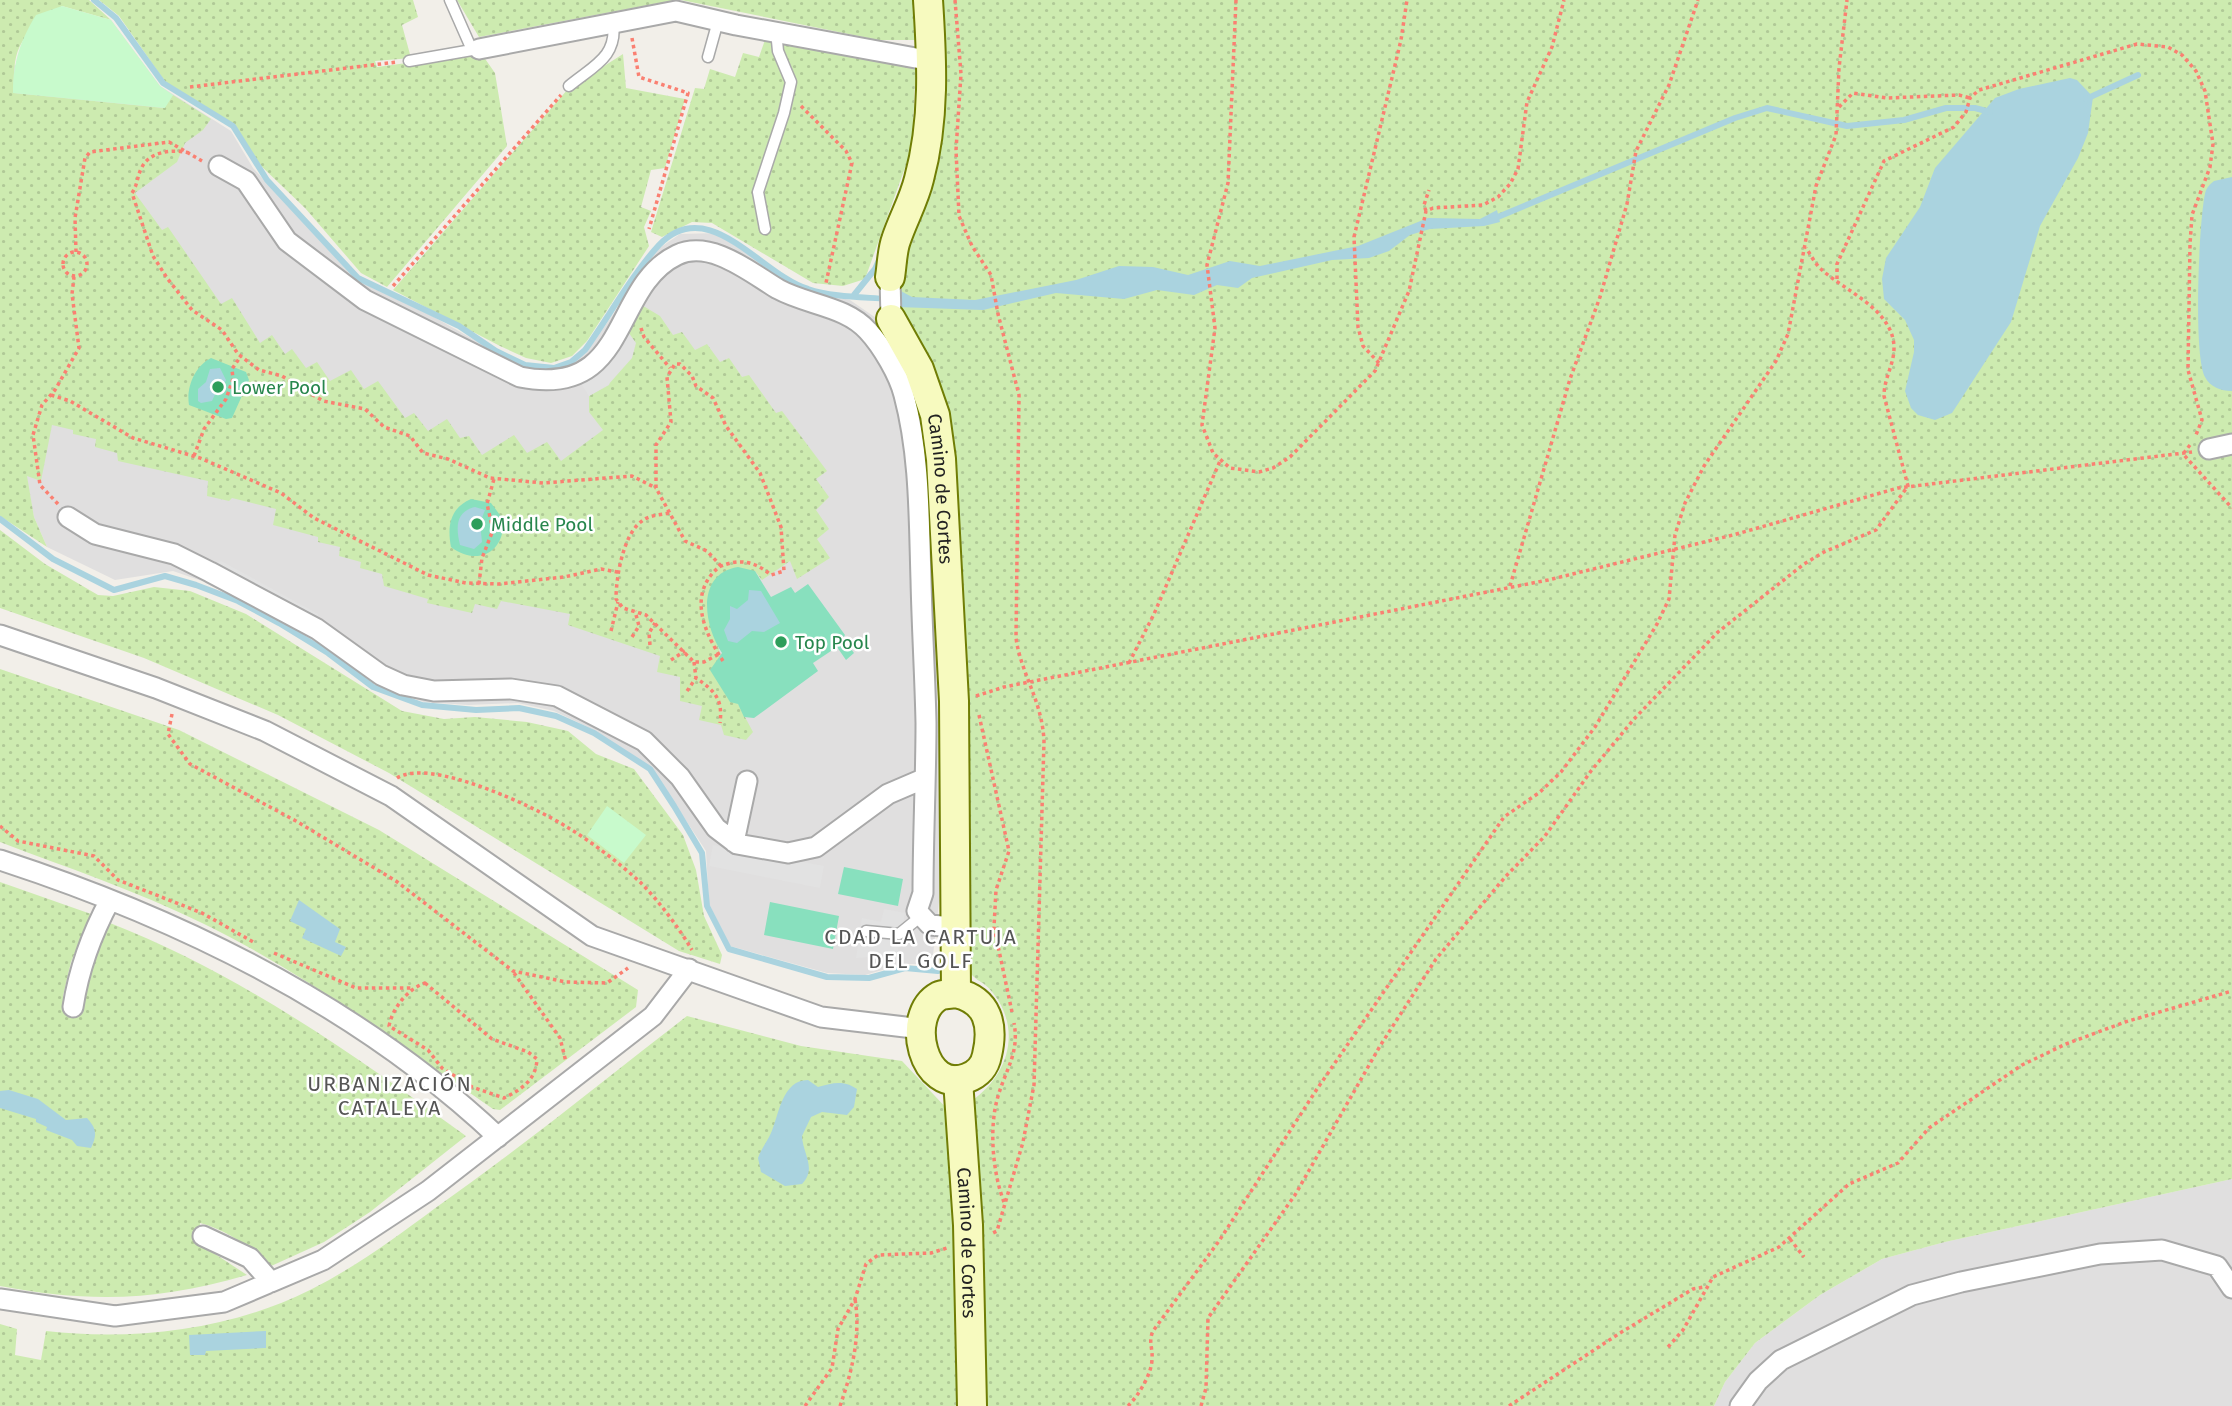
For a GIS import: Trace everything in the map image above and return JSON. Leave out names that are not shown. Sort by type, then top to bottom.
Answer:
[{"type":"street","name":"Camino de Cortes","points":[[928,0],[932,61],[930,120],[920,176],[896,241],[890,277],[891,319],[919,369],[935,415],[941,459],[954,701],[940,924],[956,993]]},
{"type":"street","points":[[476,50],[692,7],[718,21],[932,61]]},
{"type":"street","points":[[219,166],[246,181],[287,240],[347,288],[365,300],[520,377],[542,382],[565,379],[586,370],[603,355],[659,268],[677,255],[706,251],[720,255],[805,302],[851,316],[877,342],[904,392],[913,437],[919,499],[926,724],[923,893],[917,904],[940,924]]},
{"type":"street","points":[[2209,449],[2232,444]]},
{"type":"street","points":[[68,517],[95,534],[174,554],[210,572],[317,629],[371,669],[403,685],[434,691],[511,689],[557,696],[600,716],[644,741],[680,777],[716,828],[734,842],[788,853],[803,852],[817,847],[888,794],[923,779]]},
{"type":"street","points":[[0,635],[176,696],[265,732],[379,790],[592,936],[821,1017],[922,1029]]},
{"type":"street","points":[[734,842],[747,781]]},
{"type":"street","points":[[0,860],[110,900],[219,945],[353,1024],[449,1091],[498,1137]]},
{"type":"street","points":[[73,1007],[78,977],[92,933],[110,900]]},
{"type":"street","points":[[0,1299],[115,1317],[224,1302],[323,1260],[428,1191],[653,1016],[689,969]]},
{"type":"street","points":[[956,993],[970,996],[983,1007],[990,1024],[986,1061],[976,1074],[958,1080],[936,1073],[925,1059],[922,1029],[928,1009],[939,996],[956,993]]},
{"type":"street","name":"Camino de Cortes","points":[[958,1080],[968,1242],[972,1406]]},
{"type":"street","points":[[203,1236],[250,1258],[271,1282]]},
{"type":"street","points":[[1740,1406],[1758,1381],[1781,1360],[1912,1295],[1961,1282],[2100,1254],[2162,1250],[2217,1266],[2232,1288]]},
{"type":"lane","points":[[409,61],[476,50],[450,0]]},
{"type":"lane","points":[[569,86],[609,52],[621,20]]},
{"type":"lane","points":[[708,57],[718,21]]},
{"type":"lane","points":[[765,229],[758,192],[766,175],[790,90],[789,73],[778,51],[776,31]]},
{"type":"lane","points":[[866,931],[899,934],[940,924]]},
{"type":"path","points":[[805,1406],[832,1368],[838,1329],[855,1298],[866,1264],[878,1255],[936,1252],[997,1231],[1024,1142],[1034,1085],[1043,720],[1018,651],[1016,638],[1019,395],[993,293],[991,275],[972,246],[960,216],[956,150],[961,75],[955,0]]},
{"type":"path","points":[[1236,0],[1228,183],[1208,265],[1213,294],[1213,348],[1202,425],[1206,440],[1220,461],[1245,472],[1273,468],[1290,457],[1376,371],[1409,291],[1424,234],[1424,205],[1429,190]]},
{"type":"path","points":[[1379,363],[1363,346],[1358,327],[1353,262],[1354,237],[1398,52],[1407,0]]},
{"type":"path","points":[[1426,211],[1433,208],[1483,205],[1498,197],[1510,184],[1518,169],[1527,102],[1552,47],[1564,0]]},
{"type":"path","points":[[1510,587],[1570,379],[1600,297],[1634,171],[1636,151],[1669,85],[1698,0]]},
{"type":"path","points":[[1128,1406],[1137,1397],[1152,1363],[1149,1343],[1153,1331],[1219,1241],[1317,1089],[1504,817],[1540,792],[1561,772],[1595,727],[1657,624],[1669,598],[1675,535],[1685,503],[1704,466],[1776,361],[1796,306],[1816,186],[1836,135],[1839,118],[1839,68],[1847,0]]},
{"type":"path","points":[[621,20],[639,77],[688,93],[649,229]]},
{"type":"path","points":[[1837,281],[1837,264],[1884,161],[1954,127],[1966,112],[1970,98],[1991,84],[2137,44],[2168,47],[2182,55],[2196,71],[2205,91],[2213,145],[2210,167],[2192,215],[2190,244],[2189,370],[2202,420],[2183,454]]},
{"type":"path","points":[[190,86],[409,61]]},
{"type":"path","points":[[393,286],[569,86]]},
{"type":"path","points":[[790,90],[805,113],[846,151],[852,163],[852,177],[826,283]]},
{"type":"path","points":[[1839,107],[1853,93],[1887,98],[1959,95],[1970,98]]},
{"type":"path","points":[[76,252],[75,218],[88,153],[162,142],[175,144],[219,166]]},
{"type":"path","points":[[189,153],[172,150],[150,159],[141,168],[140,180],[132,193],[153,256],[167,278],[192,310],[222,330],[241,356],[259,370],[282,376],[323,401],[365,408],[384,427],[410,436],[423,453],[448,459],[494,479],[543,483],[632,476],[645,485],[656,488]]},
{"type":"path","points":[[1806,248],[1819,268],[1857,294],[1892,335],[1894,347],[1884,382],[1884,396],[1908,486]]},
{"type":"path","points":[[76,252],[84,255],[88,265],[83,275],[74,277],[64,269],[64,263],[68,253],[76,252]]},
{"type":"path","points":[[68,517],[42,489],[34,458],[33,435],[38,412],[79,348],[72,294],[74,277]]},
{"type":"path","points":[[626,317],[639,325],[644,337],[670,368]]},
{"type":"path","points":[[194,456],[204,429],[226,399],[233,379],[232,369],[241,356]]},
{"type":"path","points":[[721,566],[708,551],[685,541],[656,488],[656,445],[671,422],[667,392],[670,368],[675,363],[680,364],[692,376],[696,386],[717,404],[726,426],[760,472],[781,527],[784,571],[771,575],[763,567],[743,561],[721,566],[706,583],[701,608],[704,628],[723,661]]},
{"type":"path","points":[[51,395],[70,401],[133,438],[194,456],[281,493],[314,518],[428,575],[479,584],[564,578],[601,569],[617,572]]},
{"type":"path","points":[[1004,1203],[997,1185],[994,1124],[997,1101],[1014,1061],[1017,1040],[994,927],[996,890],[1009,851],[973,697],[1031,682],[1510,587],[1675,549],[1908,486],[2209,449]]},
{"type":"path","points":[[2183,454],[2232,508]]},
{"type":"path","points":[[1129,663],[1154,614],[1220,461]]},
{"type":"path","points":[[479,584],[482,558],[493,530],[487,504],[494,479]]},
{"type":"path","points":[[1200,1406],[1206,1388],[1205,1328],[1208,1318],[1295,1195],[1380,1046],[1436,959],[1506,876],[1545,836],[1566,803],[1627,727],[1718,632],[1804,564],[1824,552],[1876,530],[1908,486]]},
{"type":"path","points":[[611,631],[618,603],[617,572],[638,523],[645,518],[669,513]]},
{"type":"path","points":[[618,603],[655,623],[694,662],[696,678],[687,691]]},
{"type":"path","points":[[632,637],[639,626],[635,611]]},
{"type":"path","points":[[650,645],[649,633],[655,623]]},
{"type":"path","points":[[671,660],[685,651]]},
{"type":"path","points":[[694,662],[701,663],[719,654]]},
{"type":"path","points":[[696,678],[712,688],[718,698],[722,711],[720,723]]},
{"type":"path","points":[[176,696],[168,734],[190,764],[296,821],[396,881],[513,971],[560,1038],[571,1081]]},
{"type":"path","points":[[379,790],[404,774],[440,775],[505,796],[568,827],[640,883],[692,949],[689,969]]},
{"type":"path","points":[[0,826],[18,841],[94,856],[118,880],[202,913],[258,945]]},
{"type":"path","points":[[270,951],[356,988],[412,988],[425,983],[492,1039],[528,1052],[537,1059],[536,1073],[527,1084],[504,1098],[472,1087],[442,1068],[428,1050],[389,1026],[391,1015],[412,988]]},
{"type":"path","points":[[513,971],[566,982],[607,983],[647,955]]},
{"type":"path","points":[[1668,1347],[1683,1329],[1705,1286],[1723,1269],[1762,1256],[1790,1238],[1849,1185],[1898,1163],[1929,1128],[2022,1065],[2066,1044],[2125,1022],[2232,991]]},
{"type":"path","points":[[1790,1238],[1804,1257]]},
{"type":"path","points":[[1509,1406],[1620,1333],[1693,1289],[1705,1286]]},
{"type":"path","points":[[840,1406],[852,1372],[858,1318],[855,1298]]},
{"type":"shaded area","points":[[111,20],[160,86],[231,131],[253,168],[356,280],[434,317],[527,370],[557,368],[574,363],[587,352],[658,249],[680,234],[717,233],[797,288],[850,300],[879,320],[921,411],[928,455],[940,764],[939,902],[932,964],[903,964],[865,975],[827,973],[730,946],[709,904],[706,851],[651,767],[592,729],[554,711],[518,703],[468,705],[424,702],[376,685],[296,629],[202,581],[173,571],[115,580],[47,547],[34,517],[24,464],[13,66]]},
{"type":"shaded area","points":[[626,329],[636,343],[632,358],[608,385],[589,396],[579,380]]},
{"type":"shaded area","points":[[221,561],[318,614],[318,623],[213,565]]},
{"type":"shaded area","points":[[713,845],[824,866],[820,888],[709,866]]},
{"type":"shaded area","points":[[884,909],[905,913],[897,955],[856,958],[862,918],[881,922]]},
{"type":"shaded area","points":[[2232,1179],[2232,1406],[1714,1406],[1725,1382],[1755,1343],[1820,1295],[1882,1259],[1945,1242]]},
{"type":"green space","points":[[0,0],[89,0],[111,20],[62,6],[23,41],[15,62],[14,93],[164,108],[173,95],[211,119],[203,130],[185,143],[177,162],[135,193],[162,230],[168,227],[221,304],[232,298],[260,343],[272,335],[285,354],[292,349],[306,368],[317,362],[330,381],[351,370],[364,389],[378,381],[405,418],[414,413],[428,431],[447,419],[460,438],[469,436],[482,455],[514,435],[527,453],[547,442],[561,461],[603,430],[589,412],[589,396],[609,385],[626,329],[640,304],[660,316],[673,335],[682,332],[695,350],[707,344],[720,362],[729,358],[742,377],[749,375],[776,413],[782,411],[827,471],[816,479],[829,497],[816,510],[829,529],[817,539],[830,558],[797,579],[790,561],[762,580],[755,571],[718,647],[738,704],[753,732],[746,740],[724,735],[721,725],[699,720],[702,706],[680,701],[680,677],[657,672],[660,656],[568,625],[570,614],[501,601],[497,609],[475,604],[472,613],[427,603],[428,599],[384,586],[382,574],[360,568],[361,562],[339,556],[340,547],[318,542],[318,537],[273,525],[276,509],[232,498],[229,501],[207,496],[208,481],[118,461],[117,453],[95,447],[96,439],[73,434],[73,430],[52,425],[41,481],[27,476],[34,517],[47,547],[0,516]]},
{"type":"green space","points":[[99,0],[413,0],[418,17],[402,25],[411,58],[375,61],[377,67],[481,53],[495,73],[507,146],[387,287],[361,273],[305,208],[259,164],[235,125],[166,83],[119,16]]},
{"type":"green space","points":[[457,0],[675,0],[479,37]]},
{"type":"green space","points":[[681,0],[917,0],[917,40],[878,40]]},
{"type":"green space","points":[[940,0],[2232,0],[2232,1179],[1945,1242],[1882,1259],[1820,1295],[1755,1343],[1725,1382],[1714,1406],[980,1406],[971,1101],[984,1091],[1002,1066],[1009,1038],[1002,1008],[993,993],[971,974],[964,962],[946,423],[897,307],[897,288]]},
{"type":"green space","points":[[62,6],[111,20],[160,86],[173,95],[165,108],[13,93],[16,62],[30,25],[36,15]]},
{"type":"green space","points":[[766,37],[916,62],[912,148],[865,279],[843,286],[813,283],[712,223],[692,222],[662,237],[651,232],[695,88],[704,89],[710,69],[735,77],[743,53],[759,57]]},
{"type":"green space","points":[[623,54],[626,88],[685,99],[665,168],[651,170],[641,207],[651,211],[644,227],[649,246],[587,341],[572,356],[551,363],[526,358],[393,290],[568,89]]},
{"type":"green space","name":"Lower Pool","points":[[211,358],[246,372],[249,380],[232,418],[226,419],[189,405],[193,378],[200,366]]},
{"type":"green space","name":"Middle Pool","points":[[471,499],[491,503],[503,519],[500,540],[495,548],[480,556],[461,553],[451,547],[449,532],[454,513]]},
{"type":"green space","points":[[0,530],[45,564],[98,595],[113,596],[154,587],[190,591],[246,614],[402,711],[444,719],[475,717],[527,722],[568,731],[596,754],[634,769],[683,835],[696,870],[704,916],[722,955],[720,964],[679,951],[389,773],[278,715],[144,658],[0,608]]},
{"type":"green space","name":"Top Pool","points":[[738,567],[755,571],[771,597],[791,587],[795,593],[808,584],[845,635],[843,638],[854,653],[846,660],[837,647],[813,663],[818,671],[754,718],[744,717],[738,704],[730,702],[710,670],[722,653],[708,616],[709,590],[724,572]]},
{"type":"green space","points":[[0,669],[179,730],[379,830],[638,990],[636,1007],[500,1110],[493,1109],[351,1010],[240,943],[153,900],[0,842]]},
{"type":"green space","points":[[607,806],[646,835],[624,863],[587,835]]},
{"type":"green space","points":[[844,867],[903,879],[898,906],[838,894]]},
{"type":"green space","points":[[0,882],[91,914],[71,962],[63,996],[80,1015],[90,969],[110,923],[158,943],[250,991],[338,1046],[466,1136],[370,1212],[324,1242],[269,1267],[238,1240],[200,1223],[200,1244],[247,1275],[184,1290],[124,1297],[64,1295],[0,1286]]},
{"type":"green space","points":[[770,902],[839,916],[833,949],[764,935]]},
{"type":"green space","points":[[687,1016],[801,1046],[902,1061],[951,1113],[963,1406],[0,1406],[0,1324],[17,1329],[15,1355],[41,1360],[46,1331],[79,1334],[147,1333],[215,1323],[279,1304],[310,1290],[374,1252],[530,1138]]},
{"type":"water","points":[[2070,78],[2077,80],[2093,97],[2088,133],[2078,158],[2040,226],[2011,322],[1952,413],[1935,420],[1918,415],[1911,408],[1905,391],[1914,340],[1905,320],[1884,299],[1882,279],[1886,258],[1920,207],[1935,168],[1995,98],[2019,89]]},
{"type":"water","points":[[2232,177],[2232,391],[2216,388],[2205,377],[2199,343],[2198,287],[2206,192],[2214,181]]},
{"type":"water","points":[[1497,210],[1500,222],[1484,226],[1430,229],[1410,235],[1389,251],[1369,258],[1332,260],[1252,278],[1238,288],[1217,285],[1194,295],[1157,290],[1124,299],[1056,293],[983,310],[897,307],[897,289],[912,297],[975,300],[1076,280],[1119,266],[1153,267],[1188,275],[1230,261],[1260,266],[1358,246],[1428,218],[1480,219]]},
{"type":"water","points":[[220,368],[226,380],[223,386],[218,388],[212,401],[201,403],[198,401],[198,389],[206,382],[210,369]]},
{"type":"water","points":[[475,507],[485,510],[480,523],[482,542],[474,549],[460,545],[458,522],[468,509]]},
{"type":"water","points":[[749,590],[761,591],[780,623],[764,632],[752,631],[737,643],[728,641],[724,630],[730,619],[730,606],[737,609],[748,600]]},
{"type":"water","points":[[299,900],[340,929],[335,942],[346,947],[341,956],[302,938],[306,929],[290,921]]},
{"type":"water","points":[[808,1080],[818,1087],[842,1083],[852,1086],[857,1089],[854,1107],[847,1115],[822,1112],[811,1117],[802,1136],[809,1167],[806,1178],[802,1184],[785,1186],[761,1172],[758,1158],[787,1092],[799,1082]]},
{"type":"water","points":[[9,1090],[38,1099],[66,1120],[87,1118],[95,1132],[91,1148],[77,1146],[72,1140],[46,1130],[47,1127],[36,1122],[36,1119],[0,1108],[0,1091]]},
{"type":"water","points":[[266,1331],[266,1348],[206,1351],[205,1355],[190,1355],[189,1335]]},
{"type":"waterway","points":[[94,0],[116,18],[163,83],[233,126],[267,180],[358,278],[459,326],[496,351],[525,365],[554,368],[571,362],[585,350],[649,256],[678,231],[697,228],[716,232],[735,242],[790,281],[817,292],[887,299]]},
{"type":"waterway","points":[[2086,99],[2138,75]]},
{"type":"waterway","points":[[1493,219],[1735,118],[1767,108],[1847,126],[1904,120],[1946,108],[1975,108],[1990,112]]},
{"type":"waterway","points":[[854,295],[875,269],[880,258]]},
{"type":"waterway","points":[[0,519],[53,559],[114,590],[165,576],[238,601],[328,653],[373,687],[422,705],[476,710],[519,708],[556,716],[594,733],[650,769],[674,806],[702,853],[707,906],[729,949],[827,977],[869,978],[905,968],[938,971]]},
{"type":"place","name":"Lower Pool","points":[[218,387]]},
{"type":"place","name":"Middle Pool","points":[[477,524]]},
{"type":"place","name":"Top Pool","points":[[781,642]]},
{"type":"district","name":"CDAD LA CARTUJA DEL GOLF","points":[[921,949]]},
{"type":"district","name":"URBANIZACIÓN CATALEYA","points":[[390,1096]]}]
